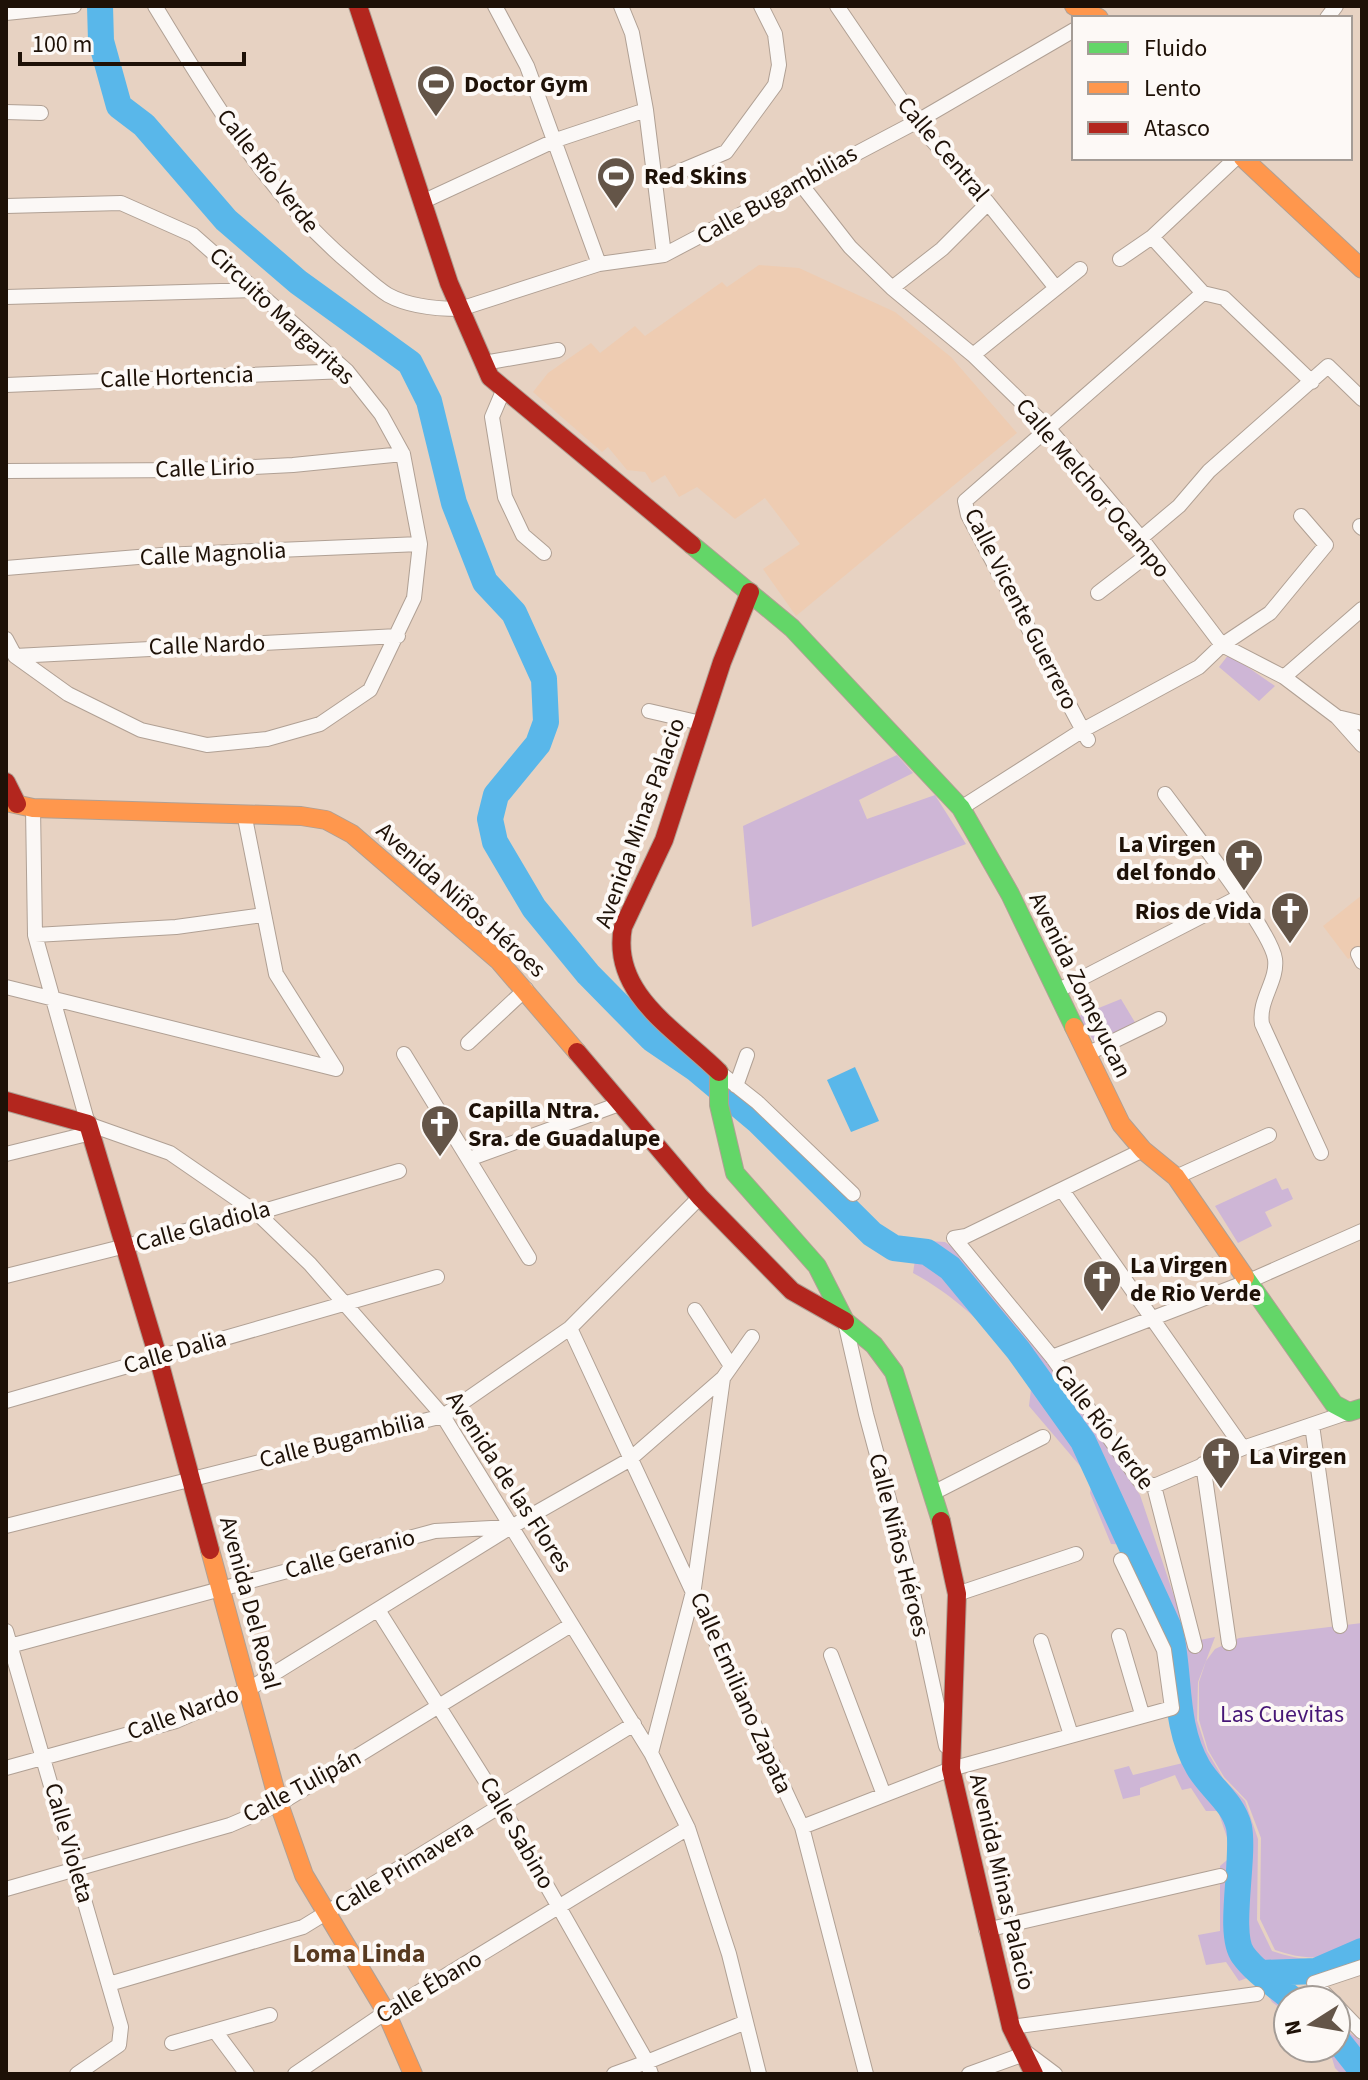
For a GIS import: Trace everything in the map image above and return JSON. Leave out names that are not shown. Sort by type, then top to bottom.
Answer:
[{"type":"main road","points":[[358,6],[422,202],[460,309],[484,363],[503,391],[750,592]]},
{"type":"main road","points":[[1074,6],[1100,15]]},
{"type":"main road","points":[[1245,160],[1362,269]]},
{"type":"main road","name":"Avenida Minas Palacio","points":[[750,592],[701,723],[664,840],[623,927],[621,954],[626,976],[641,1000],[723,1086],[735,1173],[817,1266],[845,1321],[874,1345],[894,1372],[933,1493],[950,1553],[957,1594],[951,1769],[1011,2027],[1027,2053],[1034,2074]]},
{"type":"main road","name":"Avenida Zomeyucan","points":[[750,592],[792,628],[961,808],[1010,894],[1121,1124],[1143,1150],[1176,1177],[1334,1404],[1355,1410]]},
{"type":"main road","points":[[6,782],[19,805]]},
{"type":"main road","name":"Avenida Niños Héroes","points":[[19,805],[310,817],[346,830],[482,945],[526,989],[700,1197],[792,1291],[845,1321]]},
{"type":"main road","name":"Avenida de las Flores","points":[[6,1101],[89,1129]]},
{"type":"main road","name":"Avenida Del Rosal","points":[[89,1129],[158,1357],[279,1804],[304,1875],[386,2012],[413,2074]]},
{"type":"street","points":[[6,13],[74,6]]},
{"type":"street","name":"Calle Río Verde","points":[[155,6],[239,141],[313,232],[386,294],[421,306],[460,309]]},
{"type":"street","points":[[495,6],[527,66],[599,264]]},
{"type":"street","points":[[621,6],[632,33],[646,110],[664,255]]},
{"type":"street","points":[[657,181],[726,152],[775,85],[779,65],[775,34],[761,6]]},
{"type":"street","name":"Calle Central","points":[[837,6],[916,122],[988,203],[1056,288]]},
{"type":"street","name":"Calle Bugambilias","points":[[460,309],[599,264],[664,255],[916,122],[1072,31]]},
{"type":"street","points":[[422,202],[556,140],[646,110]]},
{"type":"street","points":[[6,112],[41,113]]},
{"type":"street","points":[[1120,259],[1152,237],[1234,160]]},
{"type":"street","name":"Calle Melchor Ocampo","points":[[800,183],[850,247],[892,288],[973,355],[1049,429],[1141,538],[1222,645],[1284,677],[1337,717],[1362,745]]},
{"type":"street","name":"Circuito Margaritas","points":[[6,206],[121,203],[193,235],[259,290],[347,371],[381,414],[403,454],[420,544],[414,598],[370,690],[320,724],[267,739],[207,745],[141,730],[68,694],[15,656],[6,639]]},
{"type":"street","points":[[892,288],[942,249],[988,203]]},
{"type":"street","points":[[1152,237],[1203,293],[1224,298],[1312,382]]},
{"type":"street","points":[[973,355],[1080,269]]},
{"type":"street","points":[[6,297],[259,290]]},
{"type":"street","name":"Calle Vicente Guerrero","points":[[1085,735],[965,508],[968,495],[1049,429],[1203,293]]},
{"type":"street","points":[[484,363],[558,350]]},
{"type":"street","points":[[1141,538],[1179,506],[1209,471],[1328,366],[1362,399]]},
{"type":"street","name":"Calle Hortencia","points":[[6,385],[347,371]]},
{"type":"street","points":[[503,391],[492,417],[505,497],[523,535],[544,553]]},
{"type":"street","name":"Calle Lirio","points":[[6,471],[194,470],[293,465],[403,454]]},
{"type":"street","name":"Calle Vicente Guerrero","points":[[961,808],[1199,667],[1222,645],[1270,613],[1326,545],[1301,516]]},
{"type":"street","name":"Calle Magnolia","points":[[6,568],[162,555],[420,544]]},
{"type":"street","points":[[1098,593],[1150,553]]},
{"type":"street","points":[[1284,677],[1362,609]]},
{"type":"street","name":"Calle Nardo","points":[[15,656],[398,636]]},
{"type":"street","points":[[649,711],[701,723]]},
{"type":"street","points":[[1337,717],[1362,723]]},
{"type":"street","points":[[1165,794],[1239,897],[1274,953],[1276,967],[1260,1009],[1262,1024],[1321,1153]]},
{"type":"street","points":[[6,1154],[89,1129],[35,935],[19,805]]},
{"type":"street","points":[[6,987],[336,1069],[276,974],[244,813]]},
{"type":"street","points":[[1057,991],[1239,897]]},
{"type":"street","points":[[35,935],[176,927],[263,915]]},
{"type":"street","points":[[468,1043],[526,989]]},
{"type":"street","points":[[1087,1054],[1159,1019]]},
{"type":"street","points":[[404,1054],[529,1258]]},
{"type":"street","points":[[747,1055],[723,1086],[853,1194]]},
{"type":"street","points":[[469,1159],[622,1103]]},
{"type":"street","name":"Avenida de las Flores","points":[[89,1129],[170,1153],[257,1213],[344,1302],[443,1416],[634,1724],[688,1828],[759,2074]]},
{"type":"street","points":[[1176,1177],[1269,1135]]},
{"type":"street","points":[[1143,1150],[1062,1190],[1243,1448]]},
{"type":"street","name":"Calle Gladiola","points":[[6,1276],[257,1213],[399,1171]]},
{"type":"street","name":"Calle Río Verde","points":[[1062,1190],[966,1236],[954,1238],[1052,1357],[1139,1480],[1154,1486],[1195,1646]]},
{"type":"street","name":"Calle Bugambilia","points":[[6,1526],[190,1477],[443,1416],[570,1328],[700,1197]]},
{"type":"street","points":[[1052,1357],[1249,1281],[1362,1231]]},
{"type":"street","name":"Calle Dalia","points":[[6,1401],[437,1277]]},
{"type":"street","points":[[651,1753],[694,1588],[727,1372],[695,1310]]},
{"type":"street","name":"Calle Niños Héroes","points":[[845,1321],[857,1379],[908,1570],[951,1769]]},
{"type":"street","name":"Calle Emiliano Zapata","points":[[570,1328],[629,1460],[694,1588],[802,1827],[866,2074]]},
{"type":"street","name":"Calle Nardo","points":[[6,1768],[176,1721],[249,1689],[511,1527],[629,1460],[727,1372],[752,1337]]},
{"type":"street","points":[[1154,1486],[1243,1448],[1355,1410]]},
{"type":"street","points":[[1312,1425],[1340,1626]]},
{"type":"street","points":[[933,1493],[1043,1437]]},
{"type":"street","points":[[1203,1464],[1229,1643]]},
{"type":"street","name":"Calle Geranio","points":[[7,1641],[222,1589],[435,1531],[511,1527]]},
{"type":"street","points":[[957,1594],[1076,1554]]},
{"type":"street","points":[[802,1827],[951,1769],[1172,1708],[1164,1650],[1121,1560]]},
{"type":"street","name":"Calle Sabino","points":[[378,1610],[442,1707],[502,1807],[649,2068]]},
{"type":"street","name":"Calle Tulipán","points":[[6,1889],[230,1825],[279,1804],[442,1707],[571,1625]]},
{"type":"street","points":[[1119,1636],[1142,1714]]},
{"type":"street","name":"Calle Violeta","points":[[7,1641],[45,1757],[121,2027],[119,2045],[77,2074]]},
{"type":"street","points":[[1041,1641],[1071,1735]]},
{"type":"street","points":[[831,1655],[884,1795]]},
{"type":"street","name":"Calle Primavera","points":[[109,1984],[303,1927],[634,1724]]},
{"type":"street","name":"Calle Ébano","points":[[295,2074],[386,2012],[688,1828]]},
{"type":"street","points":[[986,1930],[1220,1876]]},
{"type":"street","points":[[1315,1984],[1362,1967]]},
{"type":"street","points":[[1011,2027],[1257,1994]]},
{"type":"street","points":[[172,2043],[270,2015]]},
{"type":"street","points":[[614,2074],[649,2068],[746,2022]]},
{"type":"street","points":[[215,2031],[247,2074]]},
{"type":"street","points":[[969,2074],[1027,2053],[1055,2074]]},
{"type":"shaded area","points":[[759,265],[799,268],[895,312],[951,357],[1017,433],[796,616],[763,569],[800,544],[765,498],[735,519],[697,487],[679,497],[665,475],[652,483],[645,472],[627,470],[608,447],[602,452],[533,392],[548,373],[591,343],[600,353],[635,326],[645,336],[722,282],[727,287]]},
{"type":"shaded area","points":[[1362,895],[1362,952],[1348,959],[1323,926]]},
{"type":"green space","points":[[1229,654],[1275,686],[1259,701],[1219,667]]},
{"type":"green space","points":[[897,755],[913,773],[859,800],[867,819],[935,795],[966,844],[752,927],[743,826]]},
{"type":"green space","points":[[1121,999],[1136,1024],[1094,1042],[1079,1016]]},
{"type":"green space","points":[[734,1088],[851,1195],[893,1239],[945,1242],[959,1252],[1049,1362],[1140,1495],[1177,1605],[1192,1614],[1200,1640],[1215,1637],[1198,1682],[1197,1720],[1207,1751],[1223,1778],[1245,1801],[1258,1839],[1257,1920],[1272,1951],[1296,1958],[1318,1959],[1340,1954],[1362,1940],[1362,1948],[1315,1968],[1266,1969],[1286,1984],[1272,1984],[1272,2002],[1255,1975],[1239,1981],[1226,1962],[1206,1965],[1198,1935],[1220,1931],[1220,1866],[1233,1855],[1218,1811],[1206,1811],[1191,1788],[1182,1790],[1175,1775],[1140,1788],[1140,1795],[1123,1799],[1114,1770],[1129,1766],[1133,1775],[1183,1763],[1181,1754],[1192,1740],[1186,1720],[1182,1660],[1175,1630],[1135,1545],[1111,1544],[1090,1493],[1092,1480],[1029,1406],[1032,1381],[1007,1350],[963,1307],[913,1273],[915,1260],[893,1255],[868,1239],[730,1107]]},
{"type":"green space","points":[[1276,1178],[1282,1190],[1288,1188],[1293,1199],[1265,1212],[1272,1226],[1238,1243],[1215,1206]]},
{"type":"green space","name":"Las Cuevitas","points":[[1362,1623],[1362,1937],[1331,1955],[1298,1956],[1275,1950],[1260,1919],[1261,1838],[1247,1801],[1224,1777],[1208,1750],[1199,1720],[1199,1682],[1206,1661],[1215,1649],[1239,1638]]},
{"type":"green space","points":[[1352,2034],[1362,2042],[1362,2074],[1341,2074],[1334,2064],[1352,2064]]},
{"type":"water","points":[[855,1067],[879,1121],[851,1132],[827,1080]]},
{"type":"waterway","points":[[100,6],[101,41],[119,106],[144,125],[226,220],[298,282],[410,363],[429,401],[454,503],[485,582],[514,613],[544,679],[546,722],[538,744],[496,795],[490,819],[495,842],[534,908],[588,974],[652,1039],[696,1069],[758,1121],[872,1234],[894,1248],[927,1252],[950,1268],[1018,1350],[1083,1441],[1170,1630],[1181,1717],[1190,1751],[1203,1775],[1232,1810],[1239,1827],[1238,1945],[1254,1967],[1274,1984]]},
{"type":"waterway","points":[[1262,1973],[1316,1971],[1362,1951]]},
{"type":"waterway","points":[[1352,2058],[1362,2071]]},
{"type":"traffic: fast","points":[[692,545],[792,628],[961,808],[1010,894],[1074,1027]]},
{"type":"traffic: fast","points":[[719,1072],[719,1105],[735,1173],[817,1266],[845,1321],[874,1345],[894,1372],[941,1521]]},
{"type":"traffic: fast","points":[[1245,1277],[1334,1404],[1349,1412],[1362,1408]]},
{"type":"traffic: slow","points":[[1074,6],[1095,16]]},
{"type":"traffic: slow","points":[[1245,160],[1362,269]]},
{"type":"traffic: slow","points":[[6,802],[33,808],[301,816],[326,820],[352,834],[499,961],[577,1052]]},
{"type":"traffic: slow","points":[[1074,1027],[1121,1124],[1143,1150],[1176,1177],[1245,1277]]},
{"type":"traffic: slow","points":[[210,1550],[279,1804],[304,1875],[386,2012],[413,2074]]},
{"type":"traffic: jam","points":[[358,6],[449,283],[490,377],[692,545]]},
{"type":"traffic: jam","points":[[719,1072],[667,1026],[637,992],[627,972],[622,951],[623,927],[664,840],[722,662],[750,592]]},
{"type":"traffic: jam","points":[[6,782],[17,804]]},
{"type":"traffic: jam","points":[[577,1052],[700,1197],[792,1291],[845,1321]]},
{"type":"traffic: jam","points":[[6,1101],[88,1124],[158,1357],[210,1550]]},
{"type":"traffic: jam","points":[[941,1521],[957,1594],[951,1769],[1011,2027],[1034,2074]]},
{"type":"place","name":"Doctor Gym","points":[[436,118]]},
{"type":"place","name":"Red Skins","points":[[616,210]]},
{"type":"place","name":"La Virgen del fondo","points":[[1244,892]]},
{"type":"place","name":"Rios de Vida","points":[[1290,945]]},
{"type":"place","name":"Capilla Ntra. Sra. de Guadalupe","points":[[440,1158]]},
{"type":"place","name":"La Virgen de Rio Verde","points":[[1102,1313]]},
{"type":"place","name":"La Virgen","points":[[1221,1490]]},
{"type":"district","name":"Loma Linda","points":[[359,1953]]}]
